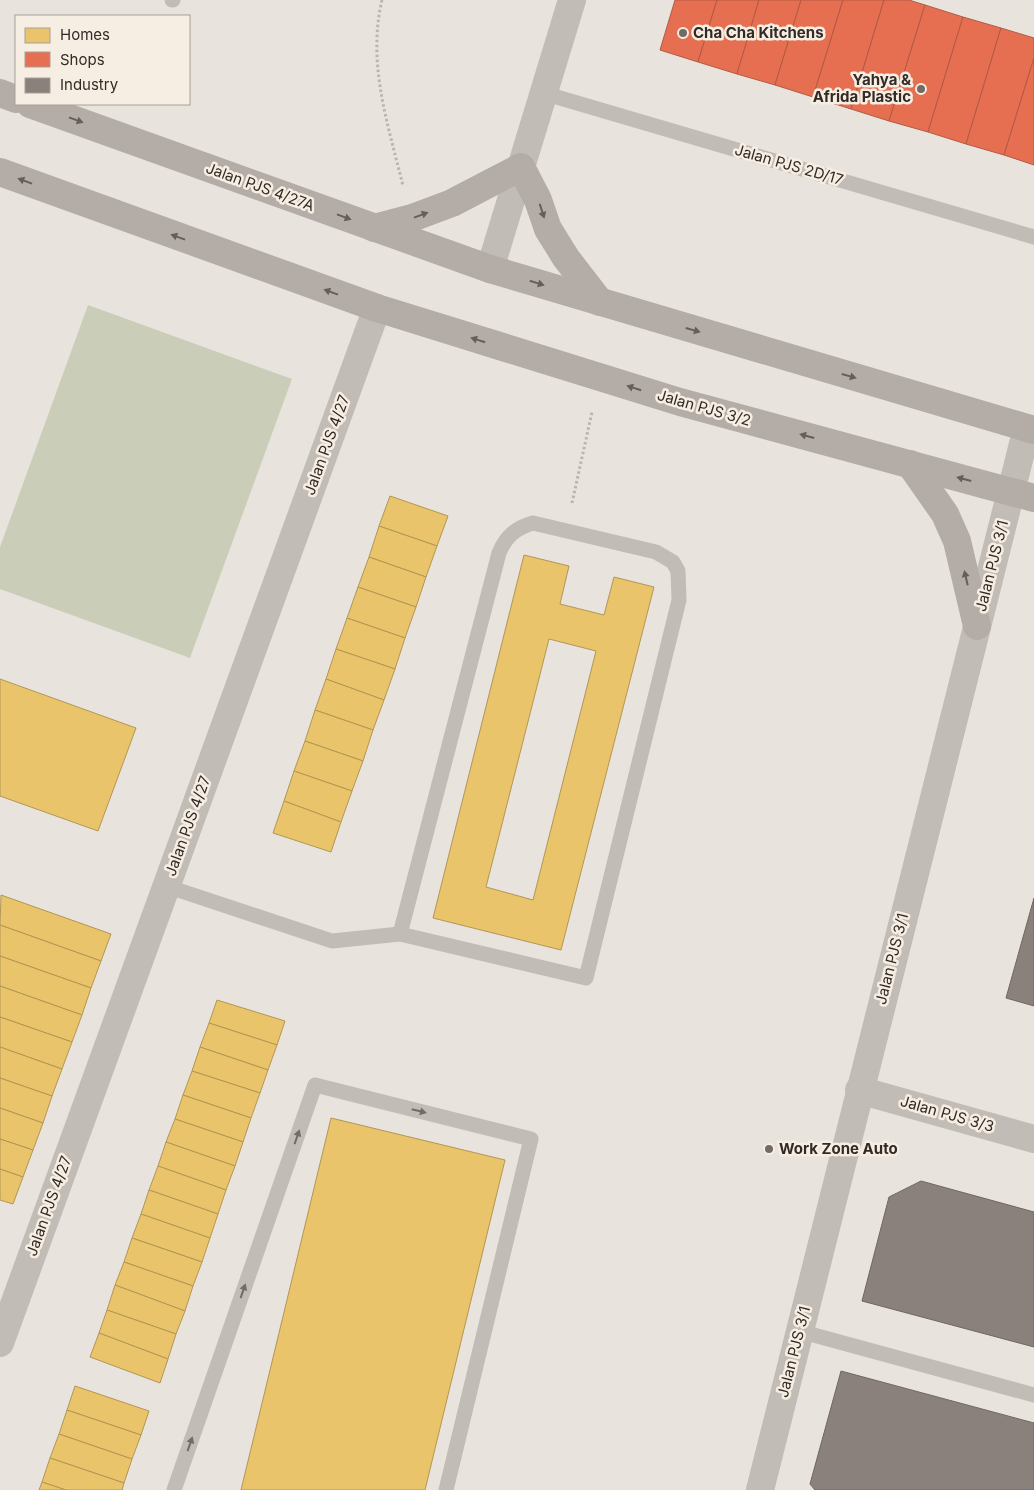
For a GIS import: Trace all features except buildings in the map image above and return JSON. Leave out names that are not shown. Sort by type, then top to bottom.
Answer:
[{"type":"main road","points":[[0,93],[15,99]]},
{"type":"main road","name":"Jalan PJS 4/27A","points":[[33,105],[490,269]]},
{"type":"main road","points":[[374,228],[412,218],[452,204],[521,167],[538,200],[548,229],[566,258],[600,302]]},
{"type":"main road","points":[[0,172],[376,308]]},
{"type":"main road","points":[[490,269],[1030,429]]},
{"type":"main road","name":"Jalan PJS 3/2","points":[[376,308],[680,402],[1022,495]]},
{"type":"main road","points":[[910,464],[945,514],[957,541],[977,626]]},
{"type":"street","points":[[490,269],[572,0]]},
{"type":"street","name":"Jalan PJS 4/27","points":[[0,1343],[10,1277],[166,886],[376,308]]},
{"type":"street","name":"Jalan PJS 3/1","points":[[760,1490],[977,626],[1022,495],[1030,429]]},
{"type":"street","name":"Jalan PJS 3/3","points":[[859,1090],[1034,1138]]},
{"type":"lane","name":"Jalan PJS 2D/17","points":[[544,93],[1034,237]]},
{"type":"lane","points":[[166,886],[332,941],[400,934],[586,978],[679,600],[679,582],[673,562],[656,552],[533,523],[522,526],[504,542],[499,553],[400,934]]},
{"type":"lane","points":[[174,1490],[315,1085],[531,1139],[446,1490]]},
{"type":"lane","points":[[799,1331],[1034,1395]]},
{"type":"path","points":[[382,0],[378,15],[378,87],[412,218]]},
{"type":"path","points":[[566,531],[600,377]]},
{"type":"green space","points":[[88,305],[292,379],[190,658],[0,589],[0,547]]},
{"type":"place","name":"Cha Cha Kitchens","points":[[683,33]]},
{"type":"place","name":"Yahya & Afrida Plastic","points":[[921,89]]},
{"type":"place","name":"Work Zone Auto","points":[[769,1149]]}]
